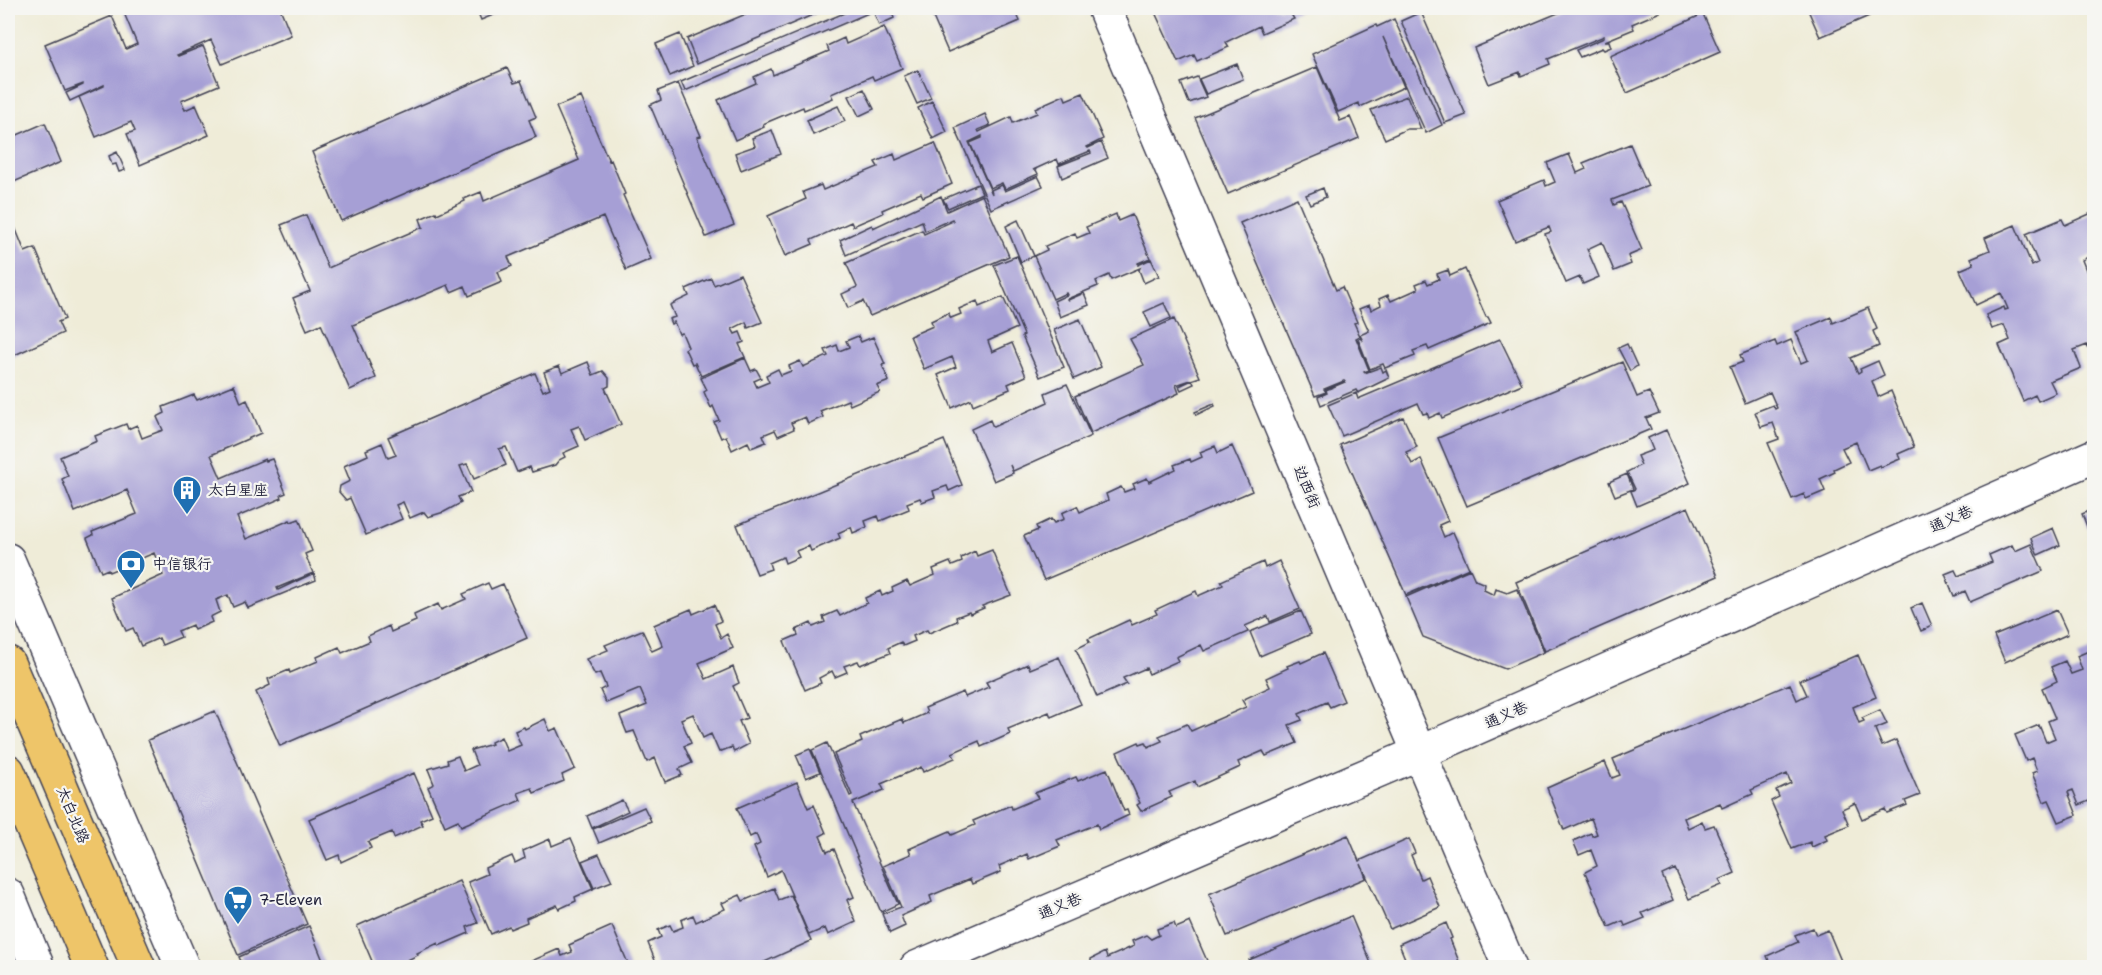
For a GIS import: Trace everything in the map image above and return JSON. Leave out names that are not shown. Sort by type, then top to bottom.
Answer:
[{"type":"main road","name":"太白北路","points":[[8,663],[139,968]]},
{"type":"main road","points":[[8,771],[92,968]]},
{"type":"street","name":"边西街","points":[[1104,8],[1510,968]]},
{"type":"street","name":"通义巷","points":[[916,968],[1419,753],[2094,456]]},
{"type":"street","points":[[8,560],[183,968]]},
{"type":"street","points":[[8,895],[38,968]]},
{"type":"building","points":[[136,8],[280,8],[291,35],[222,64],[211,40],[177,55],[203,46],[219,85],[181,101],[185,110],[196,105],[209,135],[140,165],[127,134],[135,131],[131,122],[96,137],[79,97],[104,85],[70,101],[66,93],[83,84],[65,91],[45,44],[112,16],[126,49],[137,44],[124,13]]},
{"type":"building","points":[[476,8],[510,8],[481,20]]},
{"type":"building","points":[[760,8],[829,8],[697,64],[687,39]]},
{"type":"building","points":[[856,8],[890,8],[894,18],[879,25],[873,11],[685,91],[681,82]]},
{"type":"building","points":[[929,8],[1014,8],[1020,21],[948,52]]},
{"type":"building","points":[[1153,8],[1305,8],[1291,14],[1294,19],[1262,33],[1259,26],[1226,42],[1229,47],[1197,61],[1194,55],[1178,62]]},
{"type":"building","points":[[1570,8],[1658,8],[1660,12],[1632,24],[1634,29],[1605,41],[1609,41],[1611,47],[1604,50],[1602,48],[1580,57],[1576,50],[1604,36],[1548,59],[1550,64],[1521,76],[1520,72],[1489,84],[1474,48]]},
{"type":"building","points":[[1865,8],[1869,16],[1820,37],[1808,10]]},
{"type":"building","points":[[1421,12],[1466,115],[1445,123],[1401,21]]},
{"type":"building","points":[[1703,14],[1720,52],[1627,93],[1610,56]]},
{"type":"building","points":[[1394,19],[1442,125],[1426,133],[1383,37],[1404,87],[1360,107],[1359,103],[1338,112],[1312,54]]},
{"type":"building","points":[[884,27],[902,68],[874,80],[872,76],[831,94],[833,98],[804,110],[803,107],[763,124],[764,127],[735,140],[718,100],[756,83],[754,77],[771,69],[773,75],[829,51],[827,46],[844,38],[846,44]]},
{"type":"building","points":[[680,34],[693,66],[670,76],[656,44]]},
{"type":"building","points":[[1237,64],[1243,79],[1206,94],[1199,79]]},
{"type":"building","points":[[1317,67],[1340,121],[1350,117],[1359,138],[1228,194],[1195,118]]},
{"type":"building","points":[[507,68],[514,83],[521,81],[536,117],[529,120],[536,137],[341,221],[312,152]]},
{"type":"building","points":[[918,70],[931,98],[917,104],[904,76]]},
{"type":"building","points":[[1197,77],[1206,97],[1189,103],[1181,83]]},
{"type":"building","points":[[678,83],[701,136],[697,137],[734,225],[706,237],[650,105],[661,100],[658,91]]},
{"type":"building","points":[[864,89],[874,109],[859,116],[849,96]]},
{"type":"building","points":[[1083,93],[1103,139],[1087,147],[1101,142],[1108,158],[1062,178],[1058,166],[1091,153],[1090,151],[1059,164],[1057,159],[1033,170],[1036,170],[1038,174],[1005,189],[1002,183],[990,188],[970,143],[982,136],[969,142],[992,194],[991,190],[1002,185],[1005,191],[1038,176],[1043,186],[991,209],[955,128],[985,114],[990,125],[978,130],[979,132],[1011,117],[1013,123],[1037,113],[1035,108],[1064,95],[1066,100]]},
{"type":"building","points":[[1407,96],[1421,129],[1407,129],[1385,139],[1371,110]]},
{"type":"building","points":[[581,97],[609,161],[611,160],[625,194],[623,195],[651,259],[626,270],[603,217],[508,257],[512,266],[498,272],[502,282],[469,296],[465,286],[451,292],[448,285],[353,325],[376,378],[350,390],[321,324],[307,330],[293,298],[310,291],[281,225],[306,215],[328,268],[423,227],[420,219],[436,212],[437,214],[465,201],[464,199],[481,192],[484,201],[579,160],[556,107]]},
{"type":"building","points":[[932,101],[947,132],[933,139],[918,108]]},
{"type":"building","points":[[838,106],[845,121],[813,135],[807,120]]},
{"type":"building","points":[[45,123],[61,162],[9,184],[8,139]]},
{"type":"building","points":[[772,130],[781,154],[741,170],[735,153],[755,146],[752,138]]},
{"type":"building","points":[[935,143],[952,184],[923,197],[921,193],[853,226],[851,222],[811,240],[813,244],[785,256],[768,216],[806,199],[803,192],[821,185],[823,190],[878,167],[875,162],[894,154],[896,160]]},
{"type":"building","points":[[1630,144],[1648,186],[1612,200],[1614,205],[1621,202],[1642,250],[1628,256],[1631,264],[1614,271],[1602,242],[1587,249],[1599,277],[1583,284],[1580,277],[1566,283],[1545,234],[1551,232],[1549,227],[1515,241],[1497,200],[1544,180],[1546,186],[1555,182],[1547,163],[1569,154],[1577,173],[1586,169],[1583,163]]},
{"type":"building","points":[[117,152],[125,170],[119,172],[116,164],[112,165],[109,156]]},
{"type":"building","points":[[978,184],[982,193],[948,208],[943,199]]},
{"type":"building","points":[[1323,188],[1326,197],[1310,204],[1306,195]]},
{"type":"building","points":[[982,195],[1009,256],[870,316],[863,301],[848,308],[842,294],[857,287],[846,263],[922,230],[924,234],[953,221],[952,219],[925,231],[922,221],[846,255],[840,240],[872,225],[873,228],[941,196],[947,211]]},
{"type":"building","points":[[1297,198],[1336,290],[1342,287],[1357,322],[1354,323],[1360,336],[1356,338],[1369,370],[1364,372],[1381,367],[1383,372],[1386,370],[1389,378],[1358,393],[1356,390],[1321,405],[1318,397],[1327,393],[1326,390],[1345,382],[1324,389],[1326,392],[1315,396],[1240,223]]},
{"type":"building","points":[[8,210],[25,252],[35,248],[65,319],[58,322],[63,333],[8,358]]},
{"type":"building","points":[[2094,212],[2094,254],[2082,260],[2088,275],[2094,270],[2094,363],[2087,345],[2074,350],[2081,368],[2050,381],[2056,393],[2038,401],[2035,395],[2023,401],[1999,345],[2010,340],[2004,325],[1992,329],[1986,315],[2004,307],[2005,310],[2008,309],[2001,293],[1976,305],[1960,270],[1974,264],[1971,258],[1990,250],[1985,238],[2015,225],[2032,266],[2038,263],[2026,234],[2062,219],[2065,225]]},
{"type":"building","points":[[1116,214],[1118,221],[1132,215],[1150,258],[1138,265],[1151,259],[1159,276],[1144,283],[1140,268],[1111,280],[1109,275],[1096,281],[1098,286],[1067,299],[1084,293],[1089,305],[1060,317],[1054,301],[1067,295],[1066,293],[1053,299],[1034,256],[1047,250],[1045,246],[1075,233],[1077,238],[1089,233],[1086,227]]},
{"type":"building","points":[[1018,220],[1034,256],[1021,262],[1006,226]]},
{"type":"building","points":[[1017,256],[1064,367],[1040,377],[994,265]]},
{"type":"building","points":[[1465,269],[1486,317],[1491,323],[1429,350],[1427,346],[1413,351],[1415,356],[1385,368],[1383,364],[1370,369],[1358,339],[1363,341],[1360,335],[1369,331],[1359,309],[1369,305],[1371,310],[1381,305],[1379,299],[1388,295],[1391,301],[1418,289],[1416,284],[1426,280],[1428,284],[1439,279],[1437,274],[1448,270],[1450,276]]},
{"type":"building","points":[[740,274],[762,322],[748,328],[746,322],[732,329],[735,334],[740,332],[744,342],[739,344],[745,357],[701,376],[685,349],[688,347],[682,333],[679,334],[674,322],[671,324],[669,319],[675,317],[670,305],[689,296],[686,289],[711,278],[714,285]]},
{"type":"building","points":[[1003,297],[1017,328],[988,341],[992,352],[1012,343],[1026,376],[1008,384],[1010,389],[973,405],[971,399],[952,408],[938,375],[956,367],[952,357],[924,369],[910,336],[933,326],[931,321],[948,313],[951,318],[961,314],[959,309],[977,301],[979,307]]},
{"type":"building","points":[[1164,303],[1171,318],[1151,327],[1144,312]]},
{"type":"building","points":[[1868,308],[1877,329],[1873,331],[1879,346],[1851,358],[1858,373],[1860,369],[1878,361],[1884,375],[1872,381],[1878,397],[1891,391],[1914,447],[1898,454],[1900,459],[1868,470],[1856,442],[1842,448],[1849,462],[1820,479],[1825,491],[1806,499],[1804,494],[1792,499],[1768,443],[1779,439],[1773,423],[1761,427],[1755,412],[1773,405],[1775,409],[1777,408],[1770,392],[1745,403],[1730,367],[1743,362],[1740,355],[1775,341],[1777,346],[1791,340],[1801,363],[1808,360],[1796,332],[1831,317],[1833,323]]},
{"type":"building","points":[[1080,319],[1101,367],[1074,379],[1054,330]]},
{"type":"building","points":[[1174,319],[1200,377],[1176,385],[1179,393],[1091,433],[1075,396],[1144,365],[1130,339]]},
{"type":"building","points":[[858,336],[861,342],[873,337],[885,364],[882,365],[889,381],[877,386],[880,392],[850,405],[848,400],[820,411],[823,417],[808,424],[805,417],[791,423],[794,429],[778,436],[775,430],[763,435],[766,442],[751,448],[748,442],[732,450],[726,436],[721,438],[714,422],[719,420],[704,392],[707,390],[701,378],[745,358],[751,371],[756,369],[761,378],[754,381],[757,387],[769,382],[766,375],[778,369],[781,375],[791,371],[789,366],[800,361],[803,367],[828,356],[825,350],[837,345],[839,351],[849,347],[846,341]]},
{"type":"building","points":[[1500,339],[1522,384],[1442,418],[1440,413],[1429,418],[1427,413],[1423,414],[1418,403],[1342,436],[1328,405],[1356,393],[1358,399]]},
{"type":"building","points":[[1627,344],[1637,366],[1630,371],[1618,348]]},
{"type":"building","points":[[588,362],[593,375],[603,371],[609,378],[609,386],[605,388],[621,424],[585,440],[579,426],[571,429],[579,446],[563,453],[565,457],[555,465],[532,472],[530,467],[517,472],[506,447],[499,449],[506,465],[474,479],[467,464],[460,466],[471,492],[458,497],[461,503],[428,517],[424,512],[410,518],[403,502],[396,505],[402,519],[366,535],[350,498],[346,500],[339,492],[340,486],[350,481],[344,466],[368,455],[366,450],[382,443],[388,458],[396,455],[388,437],[535,373],[543,391],[550,388],[544,372],[559,366],[562,373]]},
{"type":"building","points":[[1622,362],[1637,397],[1649,392],[1659,413],[1646,418],[1651,429],[1467,506],[1438,438]]},
{"type":"building","points":[[1192,380],[1194,384],[1181,390],[1179,386]]},
{"type":"building","points":[[1067,384],[1091,436],[1013,471],[1010,465],[1013,473],[994,481],[971,429],[990,420],[993,427],[1048,402],[1045,393]]},
{"type":"building","name":"太白星座","points":[[234,385],[241,403],[247,400],[261,433],[211,455],[221,478],[265,459],[266,461],[272,459],[286,493],[281,495],[282,498],[237,517],[246,539],[290,520],[291,522],[299,519],[312,551],[305,554],[313,573],[277,588],[278,590],[314,573],[316,580],[248,608],[245,602],[233,607],[228,595],[216,600],[220,612],[210,617],[212,622],[194,630],[192,625],[178,631],[181,637],[162,645],[159,638],[141,646],[133,628],[126,631],[112,598],[163,575],[154,553],[109,572],[108,569],[101,572],[87,538],[93,535],[92,532],[137,514],[127,490],[75,512],[62,479],[68,476],[60,457],[97,441],[95,436],[126,424],[128,429],[137,425],[142,438],[163,430],[157,417],[165,413],[163,407],[194,395],[197,400]]},
{"type":"building","points":[[1214,404],[1215,406],[1196,415],[1195,412]]},
{"type":"building","points":[[1403,417],[1417,447],[1406,452],[1412,464],[1421,459],[1448,521],[1439,525],[1444,537],[1453,532],[1469,568],[1406,595],[1340,445]]},
{"type":"building","points":[[1666,430],[1690,483],[1637,506],[1631,491],[1635,489],[1627,472],[1641,465],[1637,456],[1653,450],[1648,438]]},
{"type":"building","points":[[944,440],[962,485],[949,491],[947,486],[933,491],[935,497],[922,502],[920,498],[907,503],[909,509],[880,521],[878,516],[865,521],[867,527],[853,533],[851,527],[838,533],[840,538],[811,551],[809,546],[796,551],[799,557],[785,563],[783,557],[769,563],[771,569],[757,574],[737,525]]},
{"type":"building","points":[[1215,446],[1218,453],[1232,446],[1252,491],[1044,580],[1024,536],[1038,530],[1036,526],[1051,519],[1054,523],[1064,519],[1062,513],[1077,506],[1080,512],[1108,500],[1106,494],[1121,487],[1124,492],[1135,488],[1133,484],[1147,478],[1149,482],[1176,469],[1174,465],[1202,457],[1200,452]]},
{"type":"building","points":[[1627,474],[1633,489],[1615,496],[1609,482]]},
{"type":"building","points":[[1688,507],[1718,576],[1545,651],[1516,582]]},
{"type":"building","points":[[2094,509],[2094,526],[2088,529],[2082,514]]},
{"type":"building","points":[[2053,528],[2060,545],[2038,555],[2031,538]]},
{"type":"building","points":[[2031,544],[2043,571],[1970,602],[1965,591],[1954,596],[1945,574],[1955,570],[1958,576],[1992,562],[1989,555],[2012,545],[2015,551]]},
{"type":"building","points":[[992,550],[1011,595],[982,606],[984,608],[970,614],[969,612],[956,617],[957,621],[929,633],[927,630],[913,636],[915,641],[903,646],[901,642],[888,648],[890,653],[860,665],[858,661],[844,666],[847,672],[835,677],[832,671],[819,678],[821,683],[805,690],[784,641],[798,635],[796,630],[811,623],[813,627],[825,622],[823,617],[837,611],[840,616],[867,603],[865,598],[880,591],[882,596],[907,581],[910,586],[935,575],[933,569],[950,562],[952,566],[962,562],[961,558],[975,551],[977,556]]},
{"type":"building","points":[[1279,561],[1300,609],[1270,622],[1268,616],[1245,626],[1248,632],[1204,651],[1201,645],[1176,657],[1178,661],[1149,674],[1146,668],[1123,678],[1127,684],[1097,697],[1076,649],[1090,642],[1088,639],[1129,620],[1132,625],[1157,614],[1155,610],[1196,591],[1198,596],[1223,585],[1221,581],[1263,562],[1265,568]]},
{"type":"building","points":[[1470,569],[1475,580],[1485,584],[1484,590],[1494,595],[1496,589],[1507,593],[1517,589],[1544,652],[1505,669],[1423,637],[1406,597]]},
{"type":"building","points":[[488,583],[491,589],[503,584],[527,638],[280,746],[256,692],[270,685],[268,679],[289,670],[290,673],[318,661],[317,657],[339,647],[342,653],[370,641],[368,636],[389,626],[391,632],[416,621],[414,615],[438,604],[441,610],[466,599],[463,594]]},
{"type":"building","points":[[1922,603],[1932,626],[1921,631],[1911,608]]},
{"type":"building","points":[[714,605],[721,621],[715,624],[721,638],[727,634],[733,648],[699,663],[706,679],[733,667],[739,683],[733,686],[747,718],[739,721],[749,744],[734,752],[732,747],[719,752],[711,734],[703,738],[693,714],[681,719],[691,743],[684,746],[692,763],[679,769],[682,775],[665,782],[655,758],[647,762],[634,731],[627,733],[620,716],[647,705],[640,689],[606,703],[600,690],[606,687],[600,673],[595,675],[586,659],[608,650],[605,645],[642,630],[652,651],[663,646],[654,625],[691,609],[693,614]]},
{"type":"building","points":[[2057,610],[2068,634],[2005,662],[1994,636]]},
{"type":"building","points":[[1301,611],[1311,634],[1260,656],[1250,632]]},
{"type":"building","points":[[2091,650],[2094,657],[2094,799],[2079,805],[2073,790],[2068,792],[2077,815],[2059,822],[2049,800],[2044,802],[2032,773],[2037,771],[2032,758],[2026,761],[2015,735],[2039,725],[2046,742],[2055,738],[2048,721],[2055,718],[2042,688],[2057,681],[2051,667],[2065,661],[2071,674],[2082,670],[2077,656]]},
{"type":"building","points":[[1323,653],[1344,701],[1330,707],[1327,702],[1299,714],[1302,720],[1289,725],[1297,743],[1266,756],[1263,751],[1238,762],[1240,767],[1197,787],[1195,781],[1169,792],[1172,797],[1141,811],[1137,805],[1140,803],[1117,752],[1139,742],[1140,744],[1146,742],[1148,747],[1162,741],[1159,736],[1187,724],[1191,731],[1246,707],[1242,700],[1270,687],[1266,678],[1288,668],[1287,666],[1300,661],[1301,663]]},
{"type":"building","points":[[1858,655],[1876,697],[1853,707],[1859,723],[1864,721],[1862,718],[1880,710],[1887,724],[1875,729],[1882,746],[1896,740],[1920,795],[1905,801],[1907,805],[1887,813],[1885,809],[1862,819],[1855,803],[1842,809],[1849,825],[1825,835],[1827,840],[1812,847],[1810,842],[1792,849],[1771,801],[1779,797],[1776,790],[1791,783],[1787,774],[1751,790],[1753,794],[1722,808],[1720,803],[1684,818],[1688,828],[1702,821],[1705,828],[1714,825],[1735,873],[1719,880],[1722,885],[1689,899],[1675,869],[1662,875],[1673,900],[1642,913],[1645,918],[1625,926],[1623,921],[1609,927],[1585,872],[1597,866],[1591,850],[1579,855],[1573,841],[1591,833],[1592,836],[1597,834],[1591,818],[1564,830],[1547,788],[1605,762],[1612,778],[1620,775],[1613,759],[1790,684],[1797,700],[1807,695],[1800,680]]},
{"type":"building","points":[[1059,657],[1081,704],[1051,717],[1049,712],[1008,729],[1010,734],[981,747],[979,741],[952,753],[955,758],[923,772],[921,767],[881,784],[884,790],[853,803],[898,904],[881,912],[812,750],[827,743],[850,796],[852,795],[834,754],[862,742],[860,737],[902,719],[904,723],[927,713],[925,708],[963,692],[965,697],[989,687],[986,682],[1028,664],[1030,669]]},
{"type":"building","points":[[215,711],[307,924],[238,955],[148,740]]},
{"type":"building","points":[[545,719],[550,731],[557,728],[575,769],[562,775],[564,781],[534,793],[532,788],[518,793],[521,800],[461,826],[458,820],[445,826],[428,787],[434,784],[428,769],[448,763],[447,760],[458,756],[464,771],[477,765],[471,750],[492,744],[491,742],[501,737],[507,751],[521,745],[515,731],[524,727],[525,729]]},
{"type":"building","points":[[810,749],[820,772],[806,778],[796,755]]},
{"type":"building","points":[[1107,769],[1124,811],[1127,810],[1129,815],[1099,829],[1097,824],[1057,840],[1060,846],[1029,859],[1027,854],[999,866],[1001,872],[972,884],[970,879],[930,896],[932,902],[901,916],[905,926],[890,933],[882,914],[901,907],[883,866],[911,854],[909,849],[950,831],[952,835],[975,825],[973,821],[1011,805],[1012,809],[1038,798],[1035,793],[1076,777],[1078,781]]},
{"type":"building","points":[[414,773],[432,815],[420,820],[423,825],[394,838],[392,832],[368,842],[371,848],[341,862],[339,855],[327,860],[309,819]]},
{"type":"building","points":[[797,782],[808,808],[814,805],[826,833],[820,836],[827,852],[834,849],[854,897],[847,900],[856,922],[828,935],[825,928],[809,935],[781,870],[767,877],[754,847],[760,844],[756,834],[750,837],[737,808]]},
{"type":"building","points":[[622,800],[628,811],[592,828],[587,816]]},
{"type":"building","points":[[644,807],[651,821],[599,843],[593,829]]},
{"type":"building","points":[[1348,835],[1359,861],[1409,839],[1415,853],[1411,855],[1421,879],[1427,876],[1440,907],[1390,929],[1361,864],[1366,878],[1227,936],[1209,894]]},
{"type":"building","points":[[571,838],[593,889],[575,897],[576,901],[559,909],[557,905],[526,918],[527,922],[510,929],[509,926],[491,934],[468,882],[487,874],[485,868],[512,856],[515,863],[525,858],[523,851],[550,839],[552,846]]},
{"type":"building","points":[[599,854],[612,881],[594,888],[582,861]]},
{"type":"building","points":[[459,881],[478,923],[467,927],[469,933],[439,946],[438,943],[391,968],[388,964],[375,968],[357,926]]},
{"type":"building","points":[[774,888],[779,900],[791,895],[811,941],[751,968],[658,968],[648,943],[661,937],[658,930],[670,925],[673,931],[683,927],[681,920],[693,915],[696,922],[725,909],[722,903],[740,895],[743,901]]},
{"type":"building","points":[[1351,916],[1373,968],[1252,968],[1249,960]]},
{"type":"building","points":[[1190,922],[1208,963],[1198,967],[1085,967],[1091,965],[1091,959],[1105,952],[1107,958],[1134,946],[1132,941],[1146,935],[1151,939],[1159,935],[1157,929],[1174,923],[1176,928]]},
{"type":"building","points":[[1446,923],[1460,964],[1464,962],[1466,968],[1409,968],[1399,944]]},
{"type":"building","points":[[309,926],[326,968],[244,968],[239,957]]},
{"type":"building","points":[[612,926],[630,968],[521,968],[520,966],[559,949],[562,956],[572,952],[569,945]]},
{"type":"building","points":[[1813,928],[1816,935],[1828,930],[1844,968],[1772,968],[1767,956],[1798,942],[1795,935]]},
{"type":"place","name":"太白星座","points":[[187,516]]},
{"type":"place","name":"中信银行","points":[[131,590]]},
{"type":"place","name":"7-Eleven","points":[[238,926]]}]
